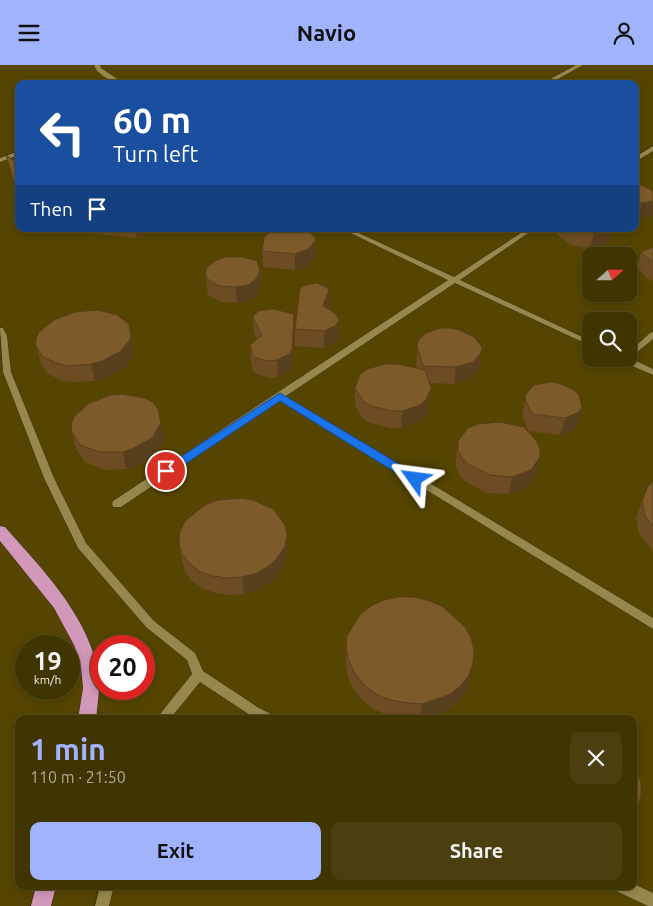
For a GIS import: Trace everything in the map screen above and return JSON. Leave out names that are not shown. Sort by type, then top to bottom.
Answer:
[{"type":"highway","points":[[0,531],[42,579],[76,631],[86,658],[91,687],[87,715]]},
{"type":"highway","points":[[41,906],[45,890]]},
{"type":"lane","points":[[97,65],[98,69],[116,80]]},
{"type":"lane","points":[[552,80],[580,65]]},
{"type":"lane","points":[[639,158],[653,149]]},
{"type":"lane","points":[[0,160],[15,154]]},
{"type":"lane","points":[[351,232],[582,339]]},
{"type":"lane","points":[[117,504],[526,232]]},
{"type":"lane","points":[[0,330],[3,336],[7,372],[49,478],[82,545],[150,624],[191,657],[199,675],[261,715]]},
{"type":"lane","points":[[637,349],[653,335]]},
{"type":"lane","points":[[637,365],[653,372]]},
{"type":"lane","points":[[280,396],[653,624]]},
{"type":"lane","points":[[165,715],[199,675]]},
{"type":"lane","points":[[102,906],[106,890]]},
{"type":"lane","points":[[630,890],[653,901]]},
{"type":"building","points":[[6,155],[15,162],[15,185]]},
{"type":"building","points":[[639,184],[653,191],[653,201],[639,203]]},
{"type":"building","points":[[271,232],[308,232],[316,240],[308,249],[295,254],[262,251],[264,238]]},
{"type":"building","points":[[653,247],[653,262],[641,252]]},
{"type":"building","points":[[226,257],[242,257],[257,261],[260,270],[256,279],[248,285],[236,287],[219,286],[206,278],[206,268],[217,260]]},
{"type":"building","points":[[317,283],[329,289],[323,306],[336,314],[339,320],[335,326],[324,331],[295,329],[300,288]]},
{"type":"building","points":[[273,309],[294,314],[292,350],[289,354],[277,360],[269,361],[256,358],[252,354],[250,345],[262,335],[253,317],[258,311]]},
{"type":"building","points":[[98,310],[117,315],[129,324],[131,338],[121,351],[102,361],[69,366],[43,357],[36,346],[39,332],[54,320],[75,312]]},
{"type":"building","points":[[441,328],[459,330],[474,337],[482,347],[481,353],[473,362],[456,367],[423,366],[417,347],[418,341],[426,333]]},
{"type":"building","points":[[386,364],[397,364],[425,370],[431,388],[426,400],[420,405],[402,411],[392,411],[371,406],[363,401],[355,388],[360,374],[367,369]]},
{"type":"building","points":[[550,382],[558,383],[574,390],[579,395],[582,407],[579,412],[565,418],[532,414],[525,399],[526,394],[534,385]]},
{"type":"building","points":[[122,394],[144,398],[153,402],[158,409],[161,423],[152,438],[123,452],[100,452],[80,445],[72,432],[71,425],[74,417],[88,404],[110,395]]},
{"type":"building","points":[[500,422],[524,427],[537,442],[540,457],[531,470],[512,477],[490,475],[469,465],[462,458],[458,450],[458,441],[468,428],[478,424]]},
{"type":"building","points":[[653,482],[653,526],[645,516],[642,501],[648,486]]},
{"type":"building","points":[[242,498],[253,500],[273,509],[285,525],[287,535],[285,546],[269,566],[257,573],[227,578],[212,576],[199,571],[182,554],[179,543],[180,532],[185,521],[205,505],[218,500]]},
{"type":"building","points":[[414,597],[443,607],[465,627],[471,638],[474,650],[473,663],[469,675],[451,694],[422,704],[391,700],[376,694],[364,685],[355,674],[346,649],[347,636],[360,615],[371,606],[384,600]]},
{"type":"building","points":[[637,771],[641,783],[641,796],[637,808]]},
{"type":"route","points":[[166,471],[280,396],[415,479]]}]
